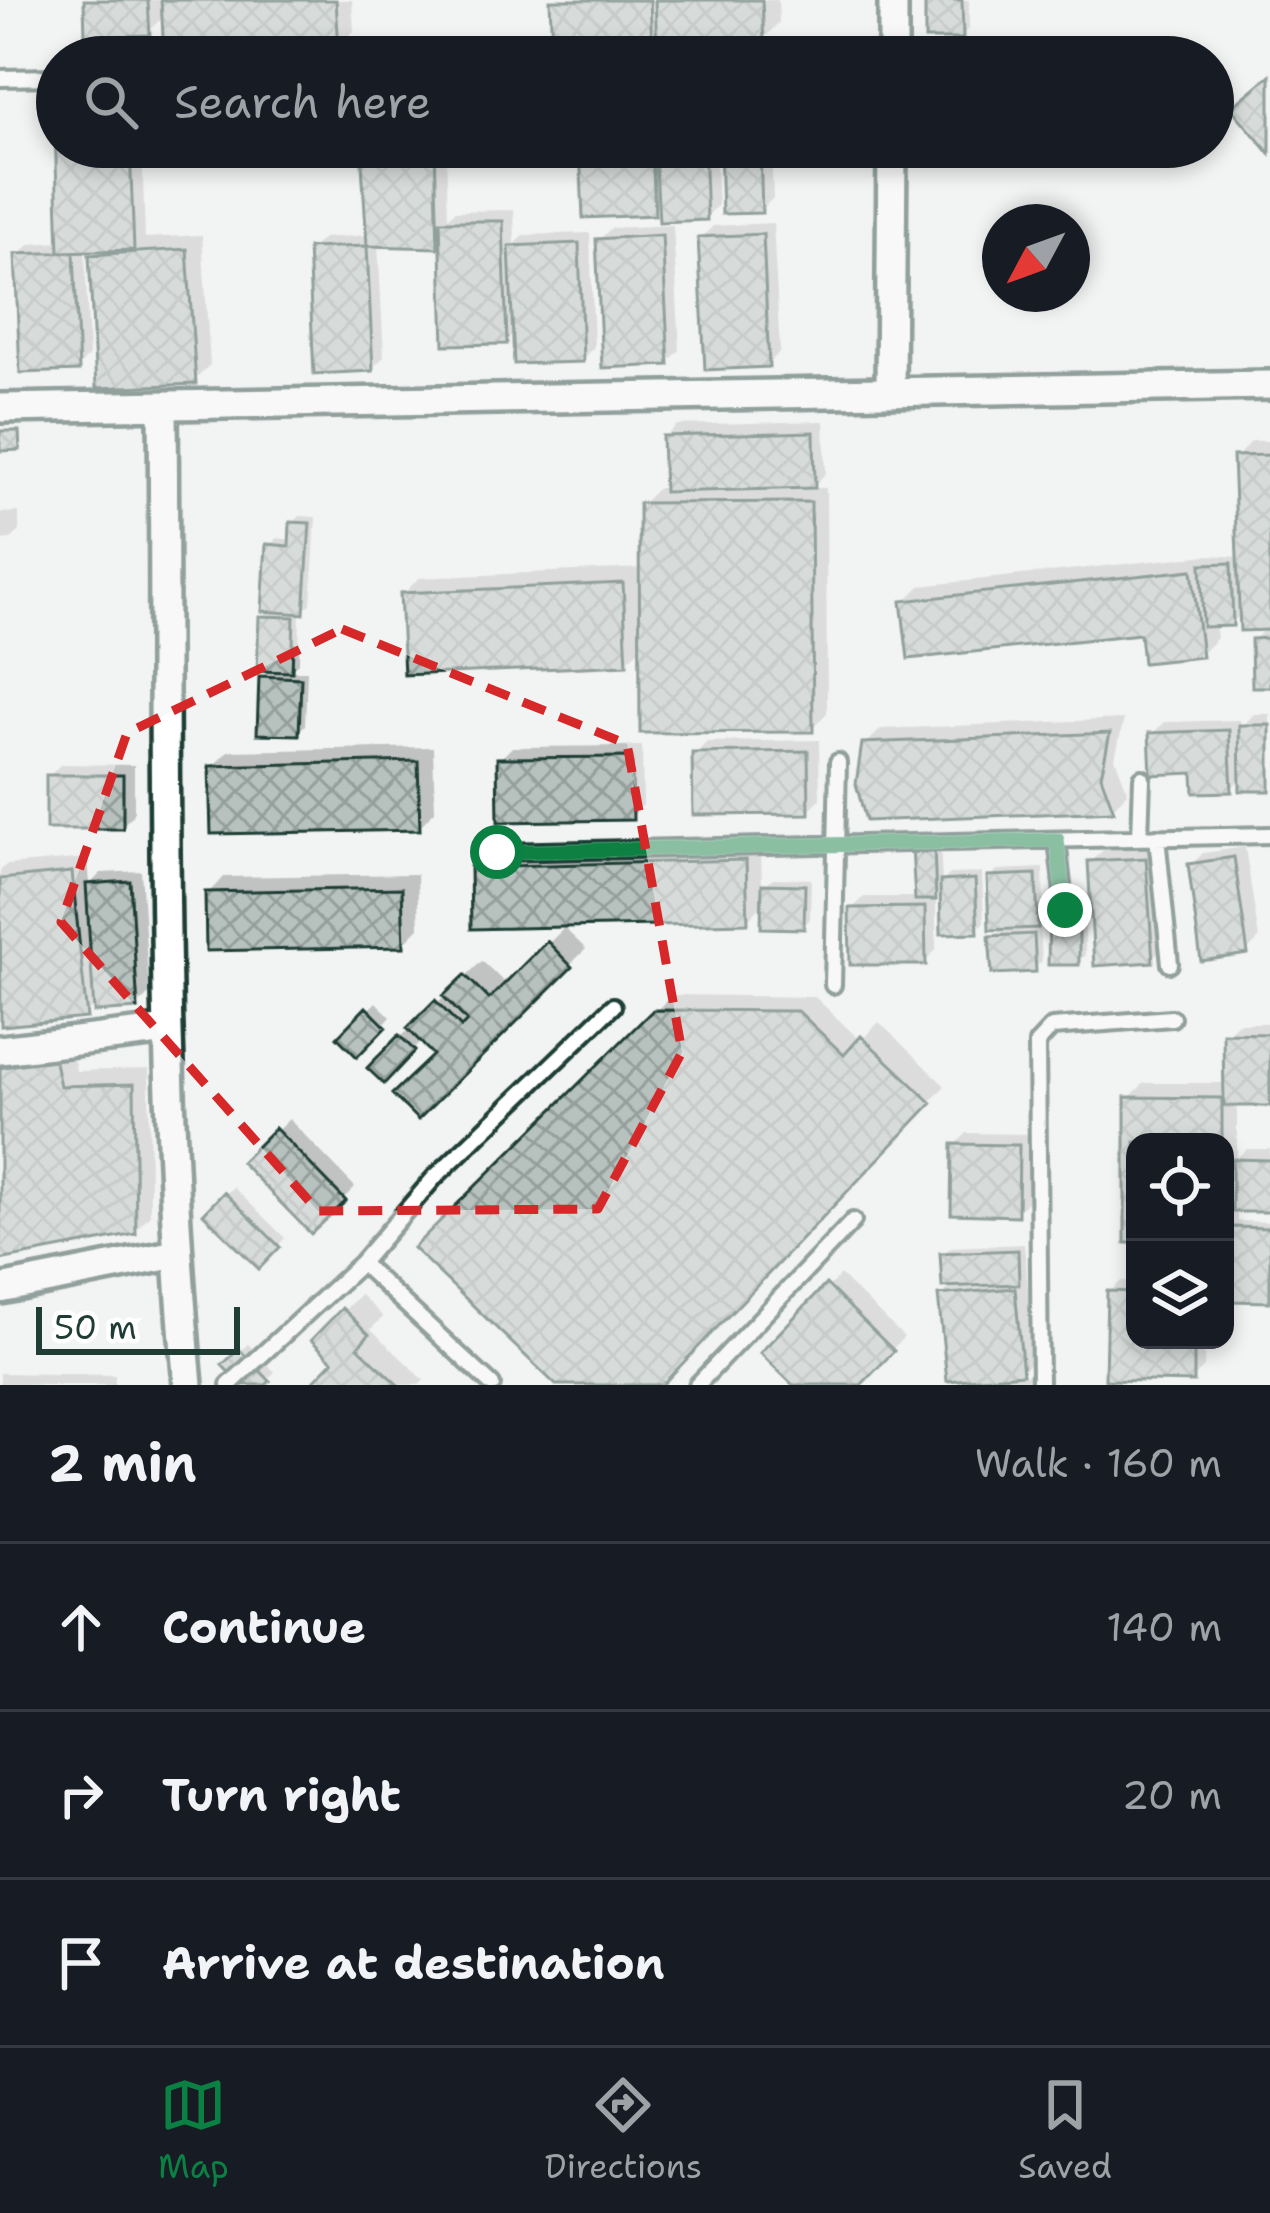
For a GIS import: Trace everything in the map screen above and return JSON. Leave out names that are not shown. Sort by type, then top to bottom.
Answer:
[{"type":"street","points":[[893,0],[893,36]]},
{"type":"street","points":[[890,391],[892,168]]},
{"type":"street","points":[[0,408],[1270,385]]},
{"type":"street","points":[[163,408],[168,1030],[176,1254],[188,1385]]},
{"type":"street","points":[[0,1050],[168,1030]]},
{"type":"street","points":[[0,1289],[176,1254]]},
{"type":"lane","points":[[0,79],[36,78]]},
{"type":"lane","points":[[833,985],[838,762]]},
{"type":"lane","points":[[1140,838],[1142,778]]},
{"type":"lane","points":[[497,852],[1270,835]]},
{"type":"lane","points":[[1157,837],[1170,964]]},
{"type":"lane","points":[[1057,840],[1065,910]]},
{"type":"lane","points":[[229,1385],[361,1263],[434,1178],[614,1006]]},
{"type":"lane","points":[[1040,1385],[1037,1043],[1052,1027],[1172,1018]]},
{"type":"lane","points":[[697,1385],[853,1222]]},
{"type":"lane","points":[[361,1263],[492,1385]]},
{"type":"highlighted area","points":[[342,629],[627,744],[682,1052],[598,1209],[318,1211],[61,922],[127,733]]},
{"type":"building","points":[[84,0],[148,0],[150,35],[85,36]]},
{"type":"building","points":[[161,0],[336,0],[338,36],[163,36]]},
{"type":"building","points":[[550,0],[650,0],[652,36],[552,36]]},
{"type":"building","points":[[655,0],[762,0],[764,36],[657,36]]},
{"type":"building","points":[[925,0],[962,0],[963,36],[925,36]]},
{"type":"building","points":[[1270,75],[1270,154],[1234,112],[1234,105]]},
{"type":"building","points":[[56,168],[131,168],[134,250],[59,252]]},
{"type":"building","points":[[362,168],[436,168],[438,248],[367,246]]},
{"type":"building","points":[[581,168],[653,168],[655,215],[583,218]]},
{"type":"building","points":[[656,168],[705,168],[707,220],[659,222]]},
{"type":"building","points":[[721,168],[761,168],[762,213],[722,214]]},
{"type":"building","points":[[440,221],[503,221],[507,344],[444,345]]},
{"type":"building","points":[[763,234],[769,367],[705,370],[698,237]]},
{"type":"building","points":[[662,235],[669,365],[602,368],[596,239]]},
{"type":"building","points":[[579,243],[583,362],[514,364],[509,246]]},
{"type":"building","points":[[367,246],[373,371],[314,374],[308,248]]},
{"type":"building","points":[[187,249],[196,384],[96,388],[89,255]]},
{"type":"building","points":[[74,252],[79,371],[20,373],[15,254]]},
{"type":"building","points":[[0,431],[19,431],[20,450],[0,451]]},
{"type":"building","points":[[814,432],[815,488],[664,492],[662,436]]},
{"type":"building","points":[[1270,455],[1270,630],[1240,631],[1233,456]]},
{"type":"building","points":[[811,502],[813,732],[640,733],[639,503]]},
{"type":"building","points":[[290,522],[310,523],[304,614],[262,611],[266,544],[289,546]]},
{"type":"building","points":[[1231,563],[1233,626],[1203,627],[1201,564]]},
{"type":"building","points":[[1192,570],[1202,657],[1143,663],[1140,634],[908,659],[901,601]]},
{"type":"building","points":[[623,583],[627,665],[404,675],[400,593]]},
{"type":"building","points":[[259,616],[294,617],[292,672],[257,671]]},
{"type":"building","points":[[1270,638],[1270,687],[1252,687],[1251,639]]},
{"type":"building","points":[[259,676],[301,678],[299,735],[257,734]]},
{"type":"building","points":[[1239,725],[1270,725],[1270,791],[1240,791]]},
{"type":"building","points":[[1229,730],[1232,792],[1194,793],[1193,773],[1151,775],[1149,733]]},
{"type":"building","points":[[1110,733],[1101,776],[1114,811],[866,821],[856,784],[862,743]]},
{"type":"building","points":[[808,751],[809,814],[693,815],[692,753]]},
{"type":"building","points":[[632,757],[633,820],[498,822],[497,758]]},
{"type":"building","points":[[418,761],[420,830],[211,834],[209,766]]},
{"type":"building","points":[[46,775],[123,775],[123,829],[46,829]]},
{"type":"building","points":[[934,846],[936,900],[915,900],[912,847]]},
{"type":"building","points":[[1234,857],[1248,954],[1201,961],[1188,864]]},
{"type":"building","points":[[1146,858],[1153,962],[1094,966],[1088,861]]},
{"type":"building","points":[[746,860],[748,923],[471,929],[470,867]]},
{"type":"building","points":[[72,872],[87,1018],[1,1026],[0,879]]},
{"type":"building","points":[[1036,874],[1038,928],[989,930],[987,876]]},
{"type":"building","points":[[975,879],[978,933],[941,934],[940,881]]},
{"type":"building","points":[[130,881],[138,1009],[94,1012],[86,884]]},
{"type":"building","points":[[762,884],[805,885],[804,929],[761,928]]},
{"type":"building","points":[[402,888],[404,947],[206,951],[205,892]]},
{"type":"building","points":[[925,907],[926,965],[850,965],[849,908]]},
{"type":"building","points":[[1049,915],[1079,915],[1079,965],[1048,965]]},
{"type":"building","points":[[1034,934],[1036,972],[992,974],[989,936]]},
{"type":"building","points":[[547,941],[572,967],[418,1120],[392,1094],[433,1055],[407,1028],[435,1000],[461,1027],[467,1021],[443,996],[465,975],[489,999]]},
{"type":"building","points":[[366,1007],[386,1027],[357,1057],[337,1037]]},
{"type":"building","points":[[653,1010],[798,1011],[844,1055],[861,1036],[932,1103],[662,1385],[556,1385],[413,1248]]},
{"type":"building","points":[[1223,1033],[1270,1034],[1270,1106],[1224,1106]]},
{"type":"building","points":[[399,1035],[415,1051],[384,1084],[367,1068]]},
{"type":"building","points":[[54,1057],[60,1086],[134,1084],[136,1234],[0,1260],[0,1068]]},
{"type":"building","points":[[1125,1097],[1222,1098],[1222,1133],[1126,1133],[1125,1243]]},
{"type":"building","points":[[275,1128],[346,1201],[311,1234],[241,1162]]},
{"type":"building","points":[[952,1144],[1019,1145],[1018,1216],[951,1214]]},
{"type":"building","points":[[1234,1159],[1270,1160],[1270,1212],[1234,1212]]},
{"type":"building","points":[[224,1192],[280,1247],[259,1269],[203,1214]]},
{"type":"building","points":[[1234,1227],[1270,1228],[1270,1302],[1234,1301]]},
{"type":"building","points":[[1018,1250],[1019,1284],[942,1287],[940,1253]]},
{"type":"building","points":[[826,1284],[894,1351],[861,1385],[793,1385],[760,1353]]},
{"type":"building","points":[[1015,1288],[1023,1374],[947,1381],[938,1295]]},
{"type":"building","points":[[1107,1291],[1126,1292],[1126,1349],[1194,1349],[1194,1382],[1105,1380]]},
{"type":"building","points":[[342,1308],[369,1334],[358,1347],[398,1385],[310,1385],[333,1361],[311,1340]]},
{"type":"building","points":[[239,1349],[270,1381],[266,1385],[241,1385],[222,1365]]},
{"type":"route","points":[[497,852],[1057,840],[1065,910]]}]
